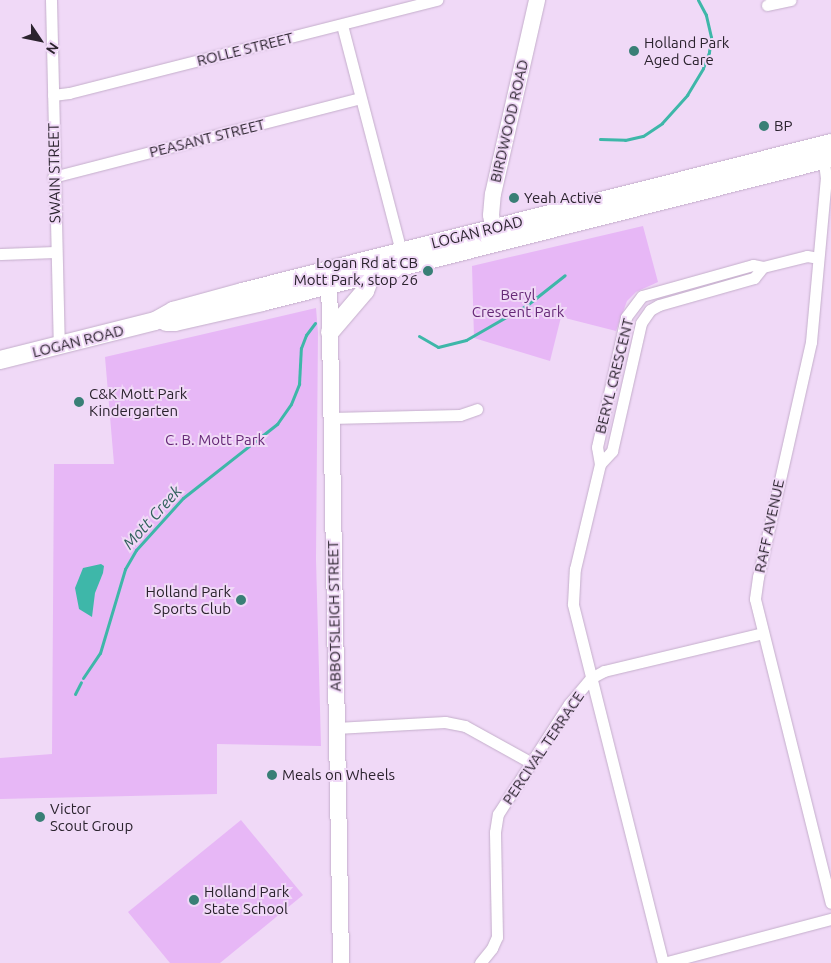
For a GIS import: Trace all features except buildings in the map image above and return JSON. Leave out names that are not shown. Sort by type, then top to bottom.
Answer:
[{"type":"main road","name":"LOGAN ROAD","points":[[329,278],[371,275],[495,236],[827,151]]},
{"type":"main road","name":"LOGAN ROAD","points":[[0,360],[155,321],[175,322],[329,278],[401,252],[495,236]]},
{"type":"main road","points":[[330,332],[365,291],[371,275]]},
{"type":"street","name":"SWAIN STREET","points":[[50,0],[53,177],[59,346]]},
{"type":"street","name":"ROLLE STREET","points":[[53,95],[69,94],[437,0]]},
{"type":"street","name":"BIRDWOOD ROAD","points":[[495,236],[491,212],[492,194],[537,0]]},
{"type":"street","points":[[767,5],[790,0]]},
{"type":"street","points":[[342,24],[401,252]]},
{"type":"street","name":"PEASANT STREET","points":[[53,177],[360,98]]},
{"type":"street","name":"RAFF AVENUE","points":[[827,151],[811,342],[758,577],[756,599],[831,903]]},
{"type":"street","points":[[0,254],[56,252]]},
{"type":"street","name":"BERYL CRESCENT","points":[[664,963],[573,604],[573,589],[600,464],[597,447],[626,317],[642,296],[753,265],[763,267],[807,256],[818,258]]},
{"type":"street","name":"BERYL CRESCENT","points":[[600,464],[612,451],[641,323],[650,310],[659,305],[754,278],[763,267]]},
{"type":"street","name":"ABBOTSLEIGH STREET","points":[[329,278],[341,963]]},
{"type":"street","points":[[330,418],[460,415],[477,409]]},
{"type":"street","points":[[591,678],[604,672],[763,633]]},
{"type":"street","name":"PERCIVAL TERRACE","points":[[480,963],[492,948],[497,937],[495,832],[498,814],[569,704],[591,678]]},
{"type":"street","points":[[336,728],[445,722],[465,726],[530,762]]},
{"type":"street","points":[[664,963],[831,918]]},
{"type":"green space","name":"Beryl Crescent Park","points":[[643,226],[658,282],[636,292],[627,301],[616,331],[561,317],[550,361],[474,338],[472,266]]},
{"type":"green space","name":"C. B. Mott Park","points":[[316,308],[318,332],[316,559],[321,746],[217,744],[217,794],[0,799],[0,758],[52,754],[54,464],[114,464],[105,357]]},
{"type":"green space","points":[[241,820],[303,895],[220,963],[170,963],[128,912]]},
{"type":"shaded area","points":[[101,564],[104,566],[103,573],[95,593],[92,617],[79,609],[75,588],[83,568]]},
{"type":"waterway","name":"Mott Creek","points":[[600,139],[625,140],[643,136],[662,123],[687,95],[703,68],[709,52],[711,37],[706,15],[698,0]]},
{"type":"waterway","name":"Mott Creek","points":[[419,336],[438,347],[466,340],[527,305],[565,275]]},
{"type":"waterway","name":"Mott Creek","points":[[83,678],[100,653],[125,569],[136,550],[183,498],[277,424],[291,404],[299,384],[301,348],[306,335],[315,323]]},
{"type":"waterway","name":"Mott Creek","points":[[75,694],[81,682]]},
{"type":"place","name":"Holland Park Aged Care","points":[[634,51]]},
{"type":"place","name":"BP","points":[[764,126]]},
{"type":"place","name":"Yeah Active","points":[[514,198]]},
{"type":"place","name":"Logan Rd at CB Mott Park, stop 26","points":[[428,271]]},
{"type":"place","name":"C&K Mott Park Kindergarten","points":[[79,402]]},
{"type":"place","name":"Holland Park Sports Club","points":[[241,600]]},
{"type":"place","name":"Meals on Wheels","points":[[272,775]]},
{"type":"place","name":"Victor Scout Group","points":[[40,817]]},
{"type":"place","name":"Holland Park State School","points":[[194,900]]}]
